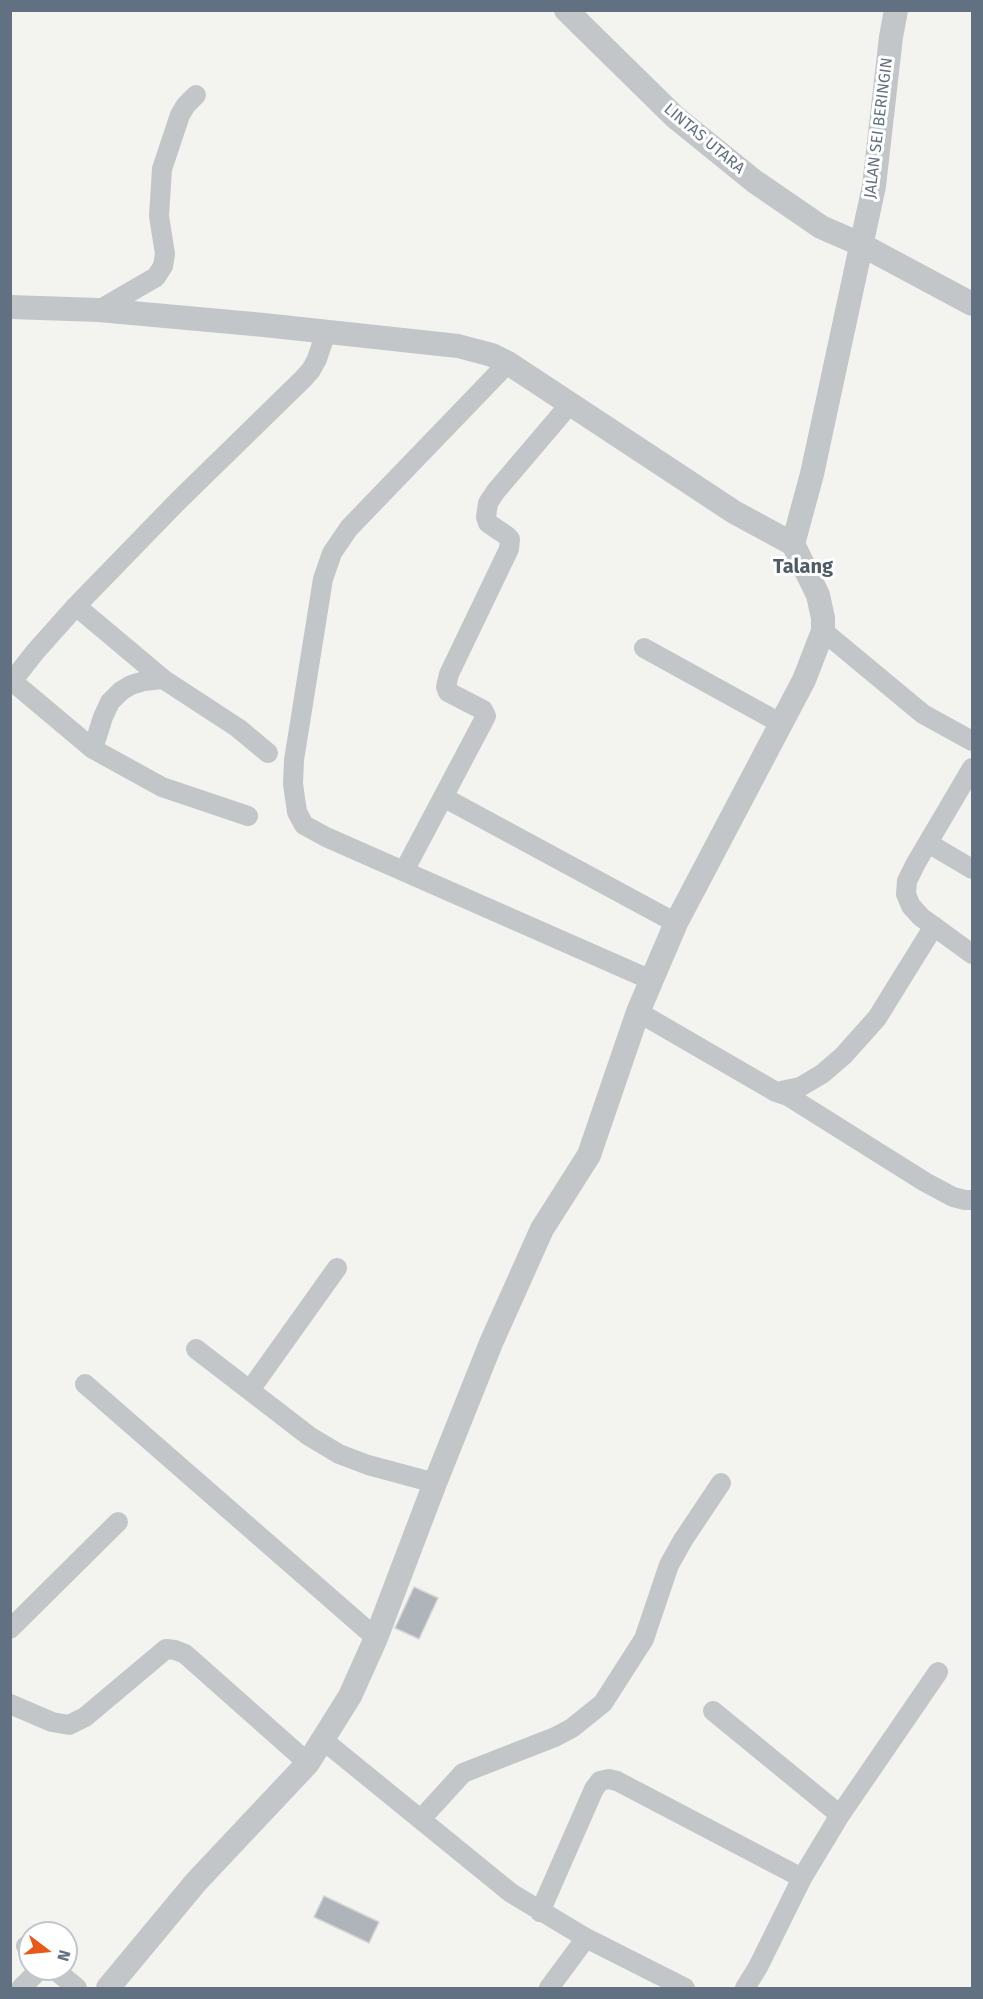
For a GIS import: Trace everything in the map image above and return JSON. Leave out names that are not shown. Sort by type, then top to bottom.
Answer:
[{"type":"street","name":"LINTAS UTARA","points":[[566,10],[675,117],[735,167],[806,219],[835,235],[860,244],[972,304]]},
{"type":"street","name":"JALAN SEI BERINGIN","points":[[793,544],[812,474],[874,186],[889,48],[896,10]]},
{"type":"street","points":[[99,310],[156,277],[163,266],[165,254],[159,216],[162,169],[180,115],[196,95]]},
{"type":"street","points":[[10,307],[99,310],[326,332],[458,346],[492,355],[508,363],[734,512],[793,544],[818,596],[823,618],[823,631],[804,680],[676,923],[651,980],[589,1155],[558,1202],[534,1245],[491,1343],[376,1638],[350,1696],[308,1763],[196,1882],[108,1989]]},
{"type":"street","points":[[248,816],[162,787],[93,749],[11,682],[76,606],[186,493],[303,379],[317,358],[326,332]]},
{"type":"street","points":[[508,363],[349,528],[332,553],[323,579],[294,759],[293,784],[297,812],[304,825],[326,837],[651,980]]},
{"type":"street","points":[[404,871],[486,716],[483,710],[448,692],[446,687],[449,674],[509,549],[510,539],[488,522],[486,517],[488,503],[570,404]]},
{"type":"street","points":[[76,606],[163,679],[238,728],[268,753]]},
{"type":"street","points":[[823,631],[923,714],[972,741]]},
{"type":"street","points":[[644,648],[780,723]]},
{"type":"street","points":[[93,749],[110,702],[121,691],[144,681],[163,679]]},
{"type":"street","points":[[972,768],[916,863],[908,881],[906,894],[911,906],[921,917],[972,954]]},
{"type":"street","points":[[443,797],[676,923]]},
{"type":"street","points":[[928,843],[972,869]]},
{"type":"street","points":[[776,1092],[801,1087],[822,1074],[843,1056],[877,1018],[934,926]]},
{"type":"street","points":[[638,1012],[776,1092],[788,1096],[925,1182],[953,1197],[972,1200]]},
{"type":"street","points":[[249,1390],[337,1268]]},
{"type":"street","points":[[196,1349],[309,1436],[339,1454],[368,1465],[435,1483]]},
{"type":"street","points":[[85,1384],[376,1638]]},
{"type":"street","points":[[421,1819],[463,1773],[555,1737],[572,1728],[603,1703],[644,1639],[669,1565],[721,1484]]},
{"type":"street","points":[[10,1629],[118,1522]]},
{"type":"street","points":[[10,1704],[52,1722],[69,1725],[85,1717],[166,1649],[176,1650],[185,1654],[308,1763]]},
{"type":"street","points":[[745,1989],[802,1878],[840,1815],[938,1672]]},
{"type":"street","points":[[713,1711],[840,1815]]},
{"type":"street","points":[[323,1740],[511,1893],[586,1938],[685,1989]]},
{"type":"street","points":[[540,1912],[594,1789],[600,1781],[609,1779],[617,1781],[802,1878]]},
{"type":"street","points":[[549,1989],[586,1938]]},
{"type":"building","points":[[414,1587],[438,1598],[419,1639],[395,1628]]},
{"type":"building","points":[[324,1896],[379,1922],[369,1943],[314,1917]]},
{"type":"district","name":"Talang","points":[[803,567]]}]
